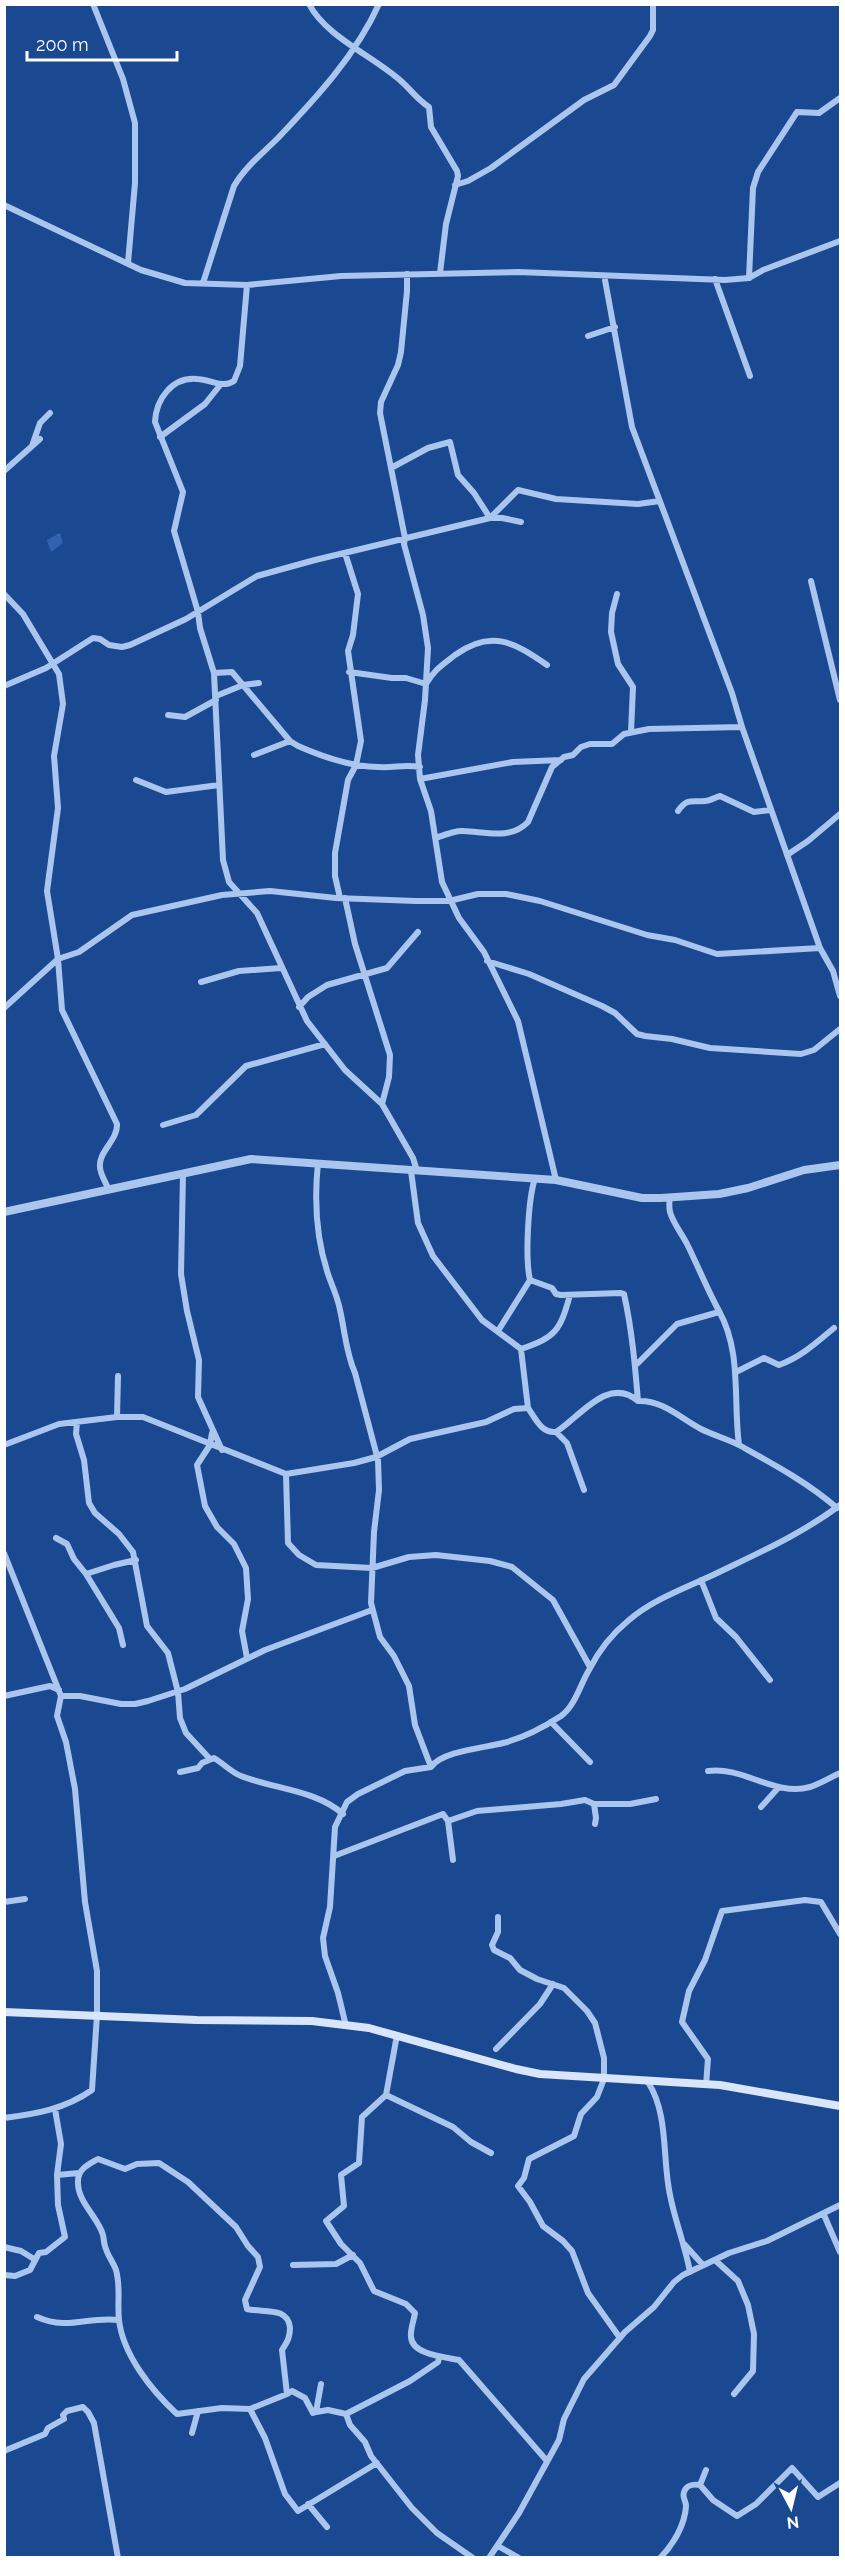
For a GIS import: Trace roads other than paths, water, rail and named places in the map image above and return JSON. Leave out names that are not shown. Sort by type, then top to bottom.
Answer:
[{"type":"main road","points":[[4,2012],[197,2020],[312,2021],[369,2028],[540,2074],[750,2089],[840,2106]]},
{"type":"street","points":[[93,4],[123,79],[135,123],[135,183],[128,263]]},
{"type":"street","points":[[309,4],[313,12],[332,30],[404,83],[415,97],[429,108],[432,127],[457,171],[446,224],[440,273]]},
{"type":"street","points":[[203,283],[231,196],[241,174],[280,136],[356,47],[379,4]]},
{"type":"street","points":[[455,185],[468,182],[491,168],[584,100],[614,85],[653,30],[653,5]]},
{"type":"street","points":[[749,278],[751,201],[758,172],[797,112],[819,113],[840,98]]},
{"type":"street","points":[[4,205],[141,270],[185,283],[247,285],[302,279],[518,272],[614,277],[749,278],[763,270],[840,241]]},
{"type":"street","points":[[407,274],[408,291],[401,352],[398,365],[381,402],[380,413],[405,538],[404,544],[423,615],[428,648],[419,740],[420,780],[428,797],[442,882],[449,901],[483,952],[518,1021],[556,1180]]},
{"type":"street","points":[[595,275],[604,280],[614,277]]},
{"type":"street","points":[[715,279],[750,376]]},
{"type":"street","points":[[604,280],[615,327],[632,427],[732,693],[820,948],[833,970],[840,996]]},
{"type":"street","points":[[247,285],[238,375],[230,384],[197,379],[180,381],[170,387],[161,399],[156,411],[155,422],[183,492],[174,531],[214,673],[223,860],[229,882],[257,913],[307,1021],[345,1070],[382,1104],[413,1158],[418,1223],[433,1256],[482,1320],[521,1349],[528,1408],[542,1429],[548,1433],[556,1432],[579,1412],[602,1397],[618,1394],[632,1396],[638,1401],[648,1401],[669,1409],[698,1427],[740,1445],[749,1453],[790,1473],[839,1506],[776,1544],[700,1580],[629,1620],[608,1642],[590,1667],[572,1704],[563,1715],[504,1743],[435,1761],[431,1767],[405,1771],[358,1794],[347,1802],[343,1814],[334,1827],[330,1907],[323,1938],[325,1956],[346,2026]]},
{"type":"street","points":[[588,336],[615,327]]},
{"type":"street","points":[[160,437],[205,404],[221,384]]},
{"type":"street","points":[[32,447],[40,423],[50,413]]},
{"type":"street","points":[[4,471],[40,439]]},
{"type":"street","points":[[391,468],[428,448],[450,442],[458,475],[474,493],[490,518]]},
{"type":"street","points":[[490,518],[518,490],[556,499],[639,504],[660,501]]},
{"type":"street","points":[[4,686],[53,665],[93,639],[100,639],[109,645],[122,647],[159,633],[257,576],[490,518],[521,522]]},
{"type":"street","points":[[345,553],[356,585],[358,601],[353,636],[348,651],[361,741],[356,765],[348,780],[335,854],[335,876],[366,974],[391,1066],[382,1104]]},
{"type":"street","points":[[811,580],[840,700]]},
{"type":"street","points":[[4,594],[23,614],[59,674],[63,704],[56,734],[54,780],[58,808],[47,891],[58,958],[62,1010],[117,1124],[117,1132],[101,1160],[100,1168],[109,1190]]},
{"type":"street","points":[[617,594],[612,613],[611,632],[618,664],[633,687],[631,732]]},
{"type":"street","points":[[426,684],[435,669],[477,642],[504,641],[525,650],[547,665]]},
{"type":"street","points":[[214,673],[232,672],[290,741],[310,752],[356,765],[382,768],[408,764],[420,767]]},
{"type":"street","points":[[350,672],[406,678],[426,684]]},
{"type":"street","points":[[168,715],[185,717],[243,685],[258,683]]},
{"type":"street","points":[[420,780],[488,766],[551,763],[573,755],[581,747],[590,744],[612,744],[631,732],[649,729],[742,727]]},
{"type":"street","points":[[254,755],[290,741]]},
{"type":"street","points":[[436,838],[462,831],[509,833],[521,829],[528,822],[551,763]]},
{"type":"street","points":[[136,780],[166,792],[219,785]]},
{"type":"street","points":[[678,811],[684,803],[691,800],[707,801],[720,796],[754,812],[771,810]]},
{"type":"street","points":[[787,855],[840,814]]},
{"type":"street","points":[[4,1008],[58,958],[79,952],[132,915],[222,895],[270,891],[343,898],[449,901],[478,894],[506,894],[540,901],[647,935],[675,940],[717,954],[820,948]]},
{"type":"street","points":[[300,1007],[308,997],[327,985],[387,968],[418,932]]},
{"type":"street","points":[[487,961],[530,974],[602,1006],[615,1013],[638,1034],[645,1036],[672,1039],[710,1048],[801,1054],[814,1050],[840,1029]]},
{"type":"street","points":[[201,982],[239,971],[281,968]]},
{"type":"street","points":[[163,1125],[196,1114],[246,1066],[325,1044]]},
{"type":"street","points":[[4,1212],[251,1159],[414,1171],[468,1172],[556,1180],[642,1198],[719,1194],[804,1170],[840,1165]]},
{"type":"street","points":[[318,1163],[316,1224],[320,1246],[340,1308],[350,1360],[376,1457],[379,1490],[370,1607],[380,1637],[394,1656],[409,1686],[415,1725],[431,1767]]},
{"type":"street","points":[[183,1174],[181,1274],[199,1360],[198,1397],[212,1433],[222,1450]]},
{"type":"street","points":[[498,1331],[530,1280],[529,1205],[535,1178]]},
{"type":"street","points":[[670,1198],[670,1213],[699,1268],[731,1342],[736,1372],[736,1423],[740,1445]]},
{"type":"street","points":[[530,1280],[552,1288],[556,1294],[624,1294],[631,1343],[637,1364],[638,1401]]},
{"type":"street","points":[[521,1349],[544,1341],[561,1326],[570,1295]]},
{"type":"street","points":[[637,1364],[677,1324],[719,1311]]},
{"type":"street","points":[[736,1372],[764,1358],[778,1365],[788,1362],[807,1352],[834,1328]]},
{"type":"street","points":[[117,1417],[118,1376]]},
{"type":"street","points":[[4,1445],[51,1426],[117,1417],[143,1417],[222,1450],[286,1473],[354,1463],[376,1457],[410,1439],[486,1422],[514,1409],[528,1408]]},
{"type":"street","points":[[77,1422],[76,1434],[84,1460],[90,1503],[99,1518],[119,1534],[136,1560],[139,1594],[146,1612],[147,1626],[168,1653],[178,1692],[180,1718],[186,1733],[210,1759],[225,1765],[239,1776],[319,1798],[343,1814]]},
{"type":"street","points":[[556,1432],[567,1443],[584,1490]]},
{"type":"street","points":[[212,1433],[210,1445],[197,1465],[205,1506],[217,1527],[234,1544],[246,1568],[248,1599],[242,1632],[248,1658]]},
{"type":"street","points":[[286,1473],[288,1543],[299,1556],[316,1564],[372,1568],[409,1557],[435,1555],[490,1561],[512,1567],[553,1600],[590,1667]]},
{"type":"street","points":[[56,1538],[67,1544],[74,1559],[86,1574],[119,1628],[123,1646]]},
{"type":"street","points":[[4,1553],[60,1693],[57,1716],[66,1742],[75,1789],[85,1902],[97,1971],[97,2015],[92,2090],[40,2114],[4,2118]]},
{"type":"street","points":[[86,1574],[136,1560]]},
{"type":"street","points":[[700,1580],[716,1618],[736,1637],[770,1680]]},
{"type":"street","points":[[50,1686],[60,1693],[135,1704],[178,1692],[248,1658],[370,1607]]},
{"type":"street","points":[[4,1696],[50,1686],[55,1679]]},
{"type":"street","points":[[551,1722],[590,1762]]},
{"type":"street","points":[[180,1772],[198,1768],[210,1759]]},
{"type":"street","points":[[708,1771],[726,1771],[779,1787],[810,1787],[840,1773]]},
{"type":"street","points":[[761,1807],[779,1787]]},
{"type":"street","points":[[448,1821],[477,1811],[591,1800],[594,1804],[595,1824]]},
{"type":"street","points":[[594,1804],[630,1804],[656,1800]]},
{"type":"street","points":[[334,1856],[443,1814],[448,1821],[453,1860]]},
{"type":"street","points":[[4,1902],[24,1899]]},
{"type":"street","points":[[706,2085],[708,2060],[682,2022],[689,1991],[705,1960],[722,1911],[806,1900],[821,1902],[840,1934]]},
{"type":"street","points":[[498,1917],[498,1932],[492,1945],[494,1950],[510,1959],[520,1970],[537,1979],[564,1988],[587,2011],[595,2023],[604,2058],[604,2079],[597,2097],[581,2114],[574,2136],[529,2159],[524,2178],[518,2186],[543,2226],[564,2241],[572,2251],[588,2293],[620,2338]]},
{"type":"street","points":[[496,2049],[540,2004],[553,1984]]},
{"type":"street","points":[[397,2035],[386,2095],[363,2117],[359,2163],[341,2175],[344,2206],[326,2221],[341,2244],[360,2263],[374,2291],[406,2304],[415,2313],[411,2338],[414,2345],[440,2358],[459,2360],[547,2461]]},
{"type":"street","points":[[648,2082],[654,2091],[663,2120],[664,2165],[690,2272]]},
{"type":"street","points":[[386,2095],[453,2127],[491,2152]]},
{"type":"street","points":[[4,2275],[15,2276],[30,2270],[39,2253],[46,2252],[66,2237],[58,2205],[57,2175],[61,2144],[55,2109]]},
{"type":"street","points":[[57,2175],[79,2173],[98,2159],[125,2169],[137,2164],[159,2163],[189,2182],[228,2218],[258,2257],[260,2267],[245,2300],[247,2309],[279,2312],[286,2316],[289,2322],[288,2342],[282,2350],[287,2394]]},
{"type":"street","points":[[79,2173],[78,2189],[103,2233],[106,2250],[115,2268],[120,2298],[119,2320],[134,2361],[163,2401],[177,2414],[222,2408],[250,2409],[292,2391],[302,2396],[313,2413],[328,2410],[346,2414],[410,2381],[438,2362],[440,2358]]},
{"type":"street","points":[[489,2558],[519,2513],[559,2440],[564,2419],[584,2379],[620,2338],[654,2307],[674,2282],[729,2253],[767,2241],[824,2215],[840,2205]]},
{"type":"street","points":[[824,2215],[840,2252]]},
{"type":"street","points":[[685,2244],[704,2265]]},
{"type":"street","points":[[4,2247],[21,2251],[34,2259]]},
{"type":"street","points":[[293,2265],[336,2264],[353,2255]]},
{"type":"street","points":[[716,2261],[738,2281],[748,2305],[754,2334],[753,2371],[734,2394]]},
{"type":"street","points":[[37,2317],[59,2325],[105,2318],[119,2320]]},
{"type":"street","points":[[316,2412],[321,2384]]},
{"type":"street","points":[[4,2451],[45,2434],[48,2428],[64,2419],[63,2415],[67,2411],[83,2408],[88,2412],[94,2423],[118,2558]]},
{"type":"street","points":[[250,2409],[265,2438],[289,2502],[297,2511],[377,2463]]},
{"type":"street","points":[[192,2433],[198,2411]]},
{"type":"street","points":[[346,2414],[350,2425],[365,2442],[371,2456],[412,2508],[437,2533],[473,2558]]},
{"type":"street","points":[[660,2558],[670,2548],[680,2527],[686,2505],[684,2490],[692,2485],[700,2485],[713,2500],[737,2516],[756,2504],[792,2468],[818,2497],[840,2483]]},
{"type":"street","points":[[700,2485],[706,2470]]},
{"type":"street","points":[[308,2504],[327,2527]]},
{"type":"street","points":[[498,2546],[519,2558]]}]
